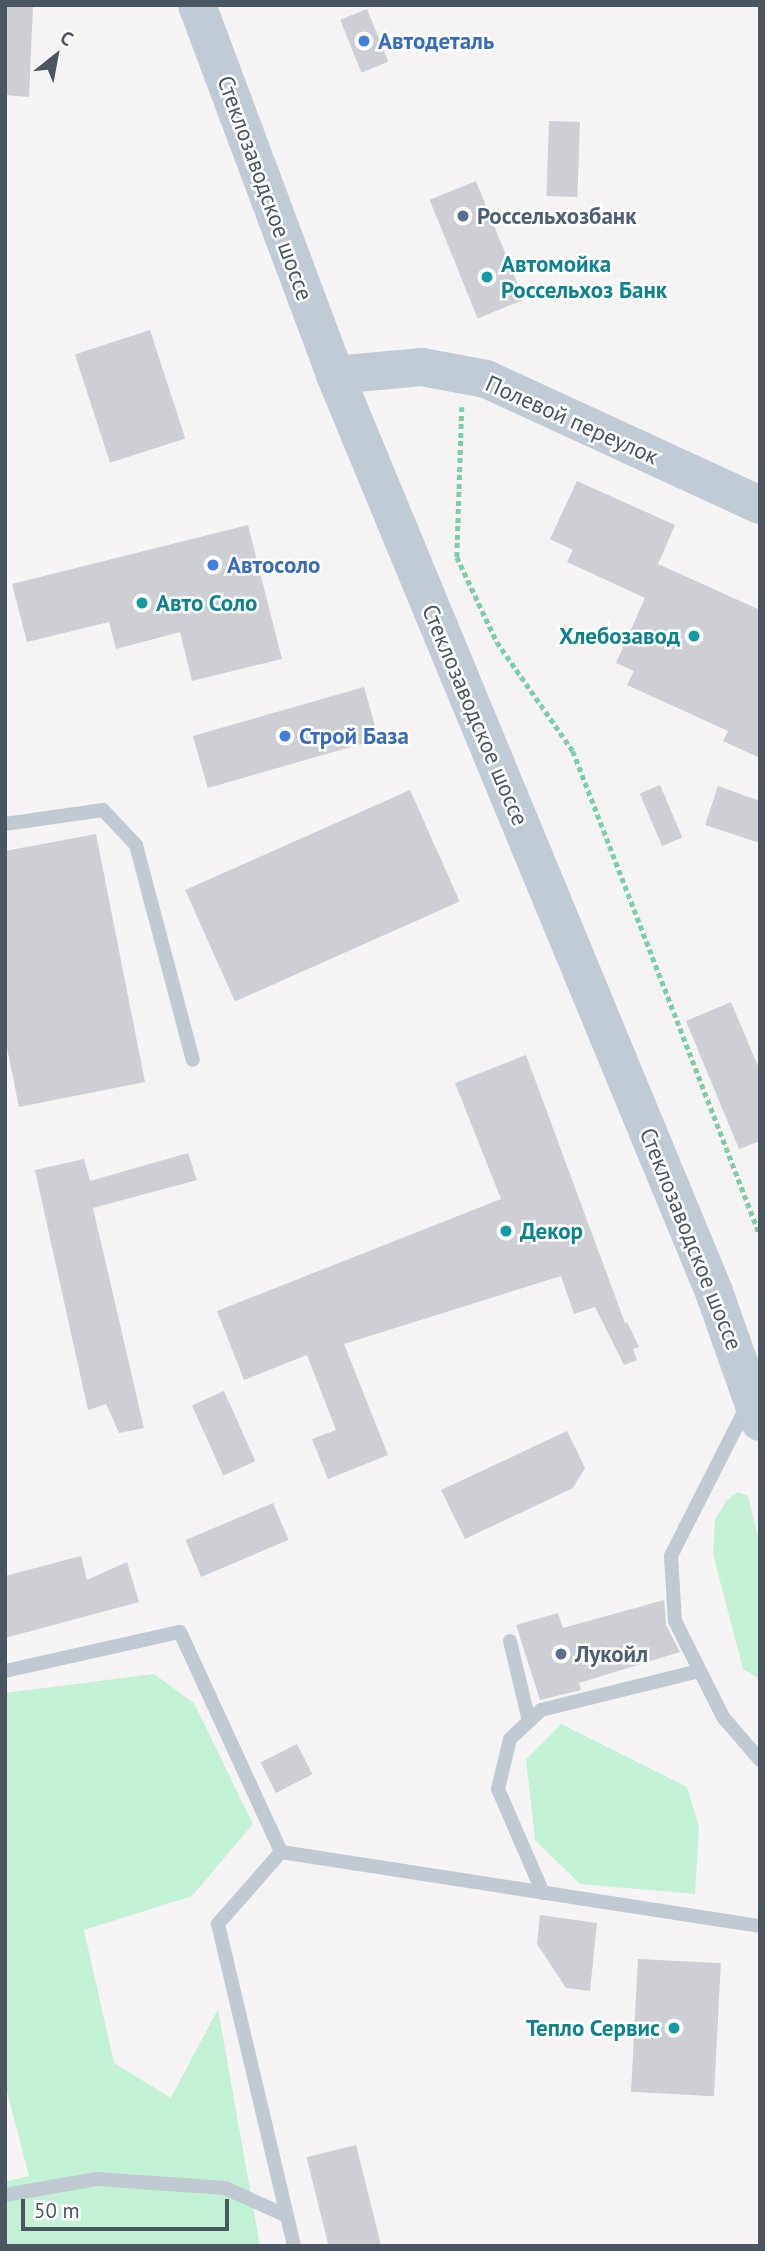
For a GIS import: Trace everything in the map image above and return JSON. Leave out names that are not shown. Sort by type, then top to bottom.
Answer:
[{"type":"main road","name":"Стеклозаводское шоссе","points":[[197,5],[335,375],[714,1292],[756,1408]]},
{"type":"main road","name":"Полевой переулок","points":[[335,375],[422,367],[486,379],[760,505]]},
{"type":"lane","points":[[5,824],[103,810],[136,845],[193,1060]]},
{"type":"lane","points":[[756,1408],[671,1556],[675,1621],[723,1717],[760,1760]]},
{"type":"lane","points":[[5,1671],[180,1632],[281,1852]]},
{"type":"lane","points":[[510,1641],[529,1721]]},
{"type":"lane","points":[[542,1893],[498,1789],[510,1739],[541,1710],[699,1671]]},
{"type":"lane","points":[[281,1852],[760,1926]]},
{"type":"lane","points":[[281,1852],[218,1924],[294,2246]]},
{"type":"lane","points":[[5,2194],[97,2179],[200,2186],[225,2188],[287,2216]]},
{"type":"path","points":[[463,374],[457,557],[496,642],[573,751],[760,1235]]},
{"type":"green space","points":[[738,1492],[748,1496],[760,1545],[758,1678],[743,1669],[713,1554],[715,1519],[727,1500]]},
{"type":"green space","points":[[154,1674],[194,1703],[253,1824],[192,1896],[84,1930],[114,2063],[171,2098],[218,2009],[260,2246],[5,2246],[5,2182],[29,2176],[5,2084],[5,1693]]},
{"type":"green space","points":[[561,1724],[687,1787],[699,1827],[695,1894],[580,1884],[535,1840],[526,1759]]},
{"type":"building","points":[[5,5],[33,5],[29,97],[5,95]]},
{"type":"building","name":"Автодеталь","points":[[367,9],[388,62],[361,73],[340,20]]},
{"type":"building","points":[[549,121],[580,122],[577,197],[546,196]]},
{"type":"building","points":[[476,181],[524,300],[478,318],[430,200]]},
{"type":"building","points":[[150,330],[185,438],[110,463],[75,354]]},
{"type":"building","name":"Хлебозавод","points":[[577,481],[675,525],[658,564],[760,610],[760,758],[723,741],[728,731],[627,685],[634,671],[616,663],[645,598],[567,562],[573,550],[550,539]]},
{"type":"building","name":"Авто Соло","points":[[248,525],[282,659],[192,681],[180,632],[116,649],[109,622],[27,642],[12,584]]},
{"type":"building","name":"Строй База","points":[[364,687],[379,739],[208,788],[193,736]]},
{"type":"building","points":[[660,785],[682,837],[662,846],[640,794]]},
{"type":"building","points":[[718,786],[760,801],[760,843],[705,825]]},
{"type":"building","points":[[410,790],[460,901],[235,1002],[185,890]]},
{"type":"building","points":[[96,834],[145,1082],[19,1107],[5,1038],[5,851]]},
{"type":"building","points":[[731,1002],[760,1071],[760,1141],[739,1149],[686,1021]]},
{"type":"building","name":"Декор","points":[[526,1055],[625,1323],[627,1322],[639,1347],[633,1349],[637,1360],[624,1365],[595,1307],[574,1314],[561,1276],[344,1344],[388,1455],[328,1479],[312,1439],[336,1430],[307,1355],[244,1380],[217,1311],[501,1199],[455,1083]]},
{"type":"building","points":[[188,1153],[197,1180],[93,1208],[144,1428],[119,1433],[106,1404],[88,1410],[35,1170],[84,1159],[90,1181]]},
{"type":"building","points":[[224,1391],[255,1461],[223,1476],[192,1405]]},
{"type":"building","points":[[567,1431],[585,1468],[573,1488],[465,1539],[441,1490]]},
{"type":"building","points":[[273,1503],[289,1540],[201,1577],[186,1540]]},
{"type":"building","points":[[81,1556],[87,1580],[127,1562],[139,1602],[5,1638],[5,1576]]},
{"type":"building","points":[[664,1600],[666,1625],[680,1652],[579,1683],[581,1690],[540,1700],[516,1625],[558,1613],[563,1628]]},
{"type":"building","points":[[297,1744],[312,1774],[276,1793],[260,1763]]},
{"type":"building","points":[[540,1915],[597,1923],[590,1991],[566,1988],[537,1944]]},
{"type":"building","name":"Тепло Сервис","points":[[638,1959],[721,1963],[714,2096],[631,2092]]},
{"type":"building","points":[[356,2145],[381,2246],[329,2246],[307,2157]]},
{"type":"place","name":"Автодеталь","points":[[364,41]]},
{"type":"place","name":"Россельхозбанк","points":[[463,216]]},
{"type":"place","name":"Автомойка Россельхоз Банк","points":[[487,277]]},
{"type":"place","name":"Автосоло","points":[[213,565]]},
{"type":"place","name":"Авто Соло","points":[[142,603]]},
{"type":"place","name":"Хлебозавод","points":[[694,636]]},
{"type":"place","name":"Строй База","points":[[285,736]]},
{"type":"place","name":"Декор","points":[[506,1231]]},
{"type":"place","name":"Лукойл","points":[[561,1654]]},
{"type":"place","name":"Тепло Сервис","points":[[674,2028]]}]
